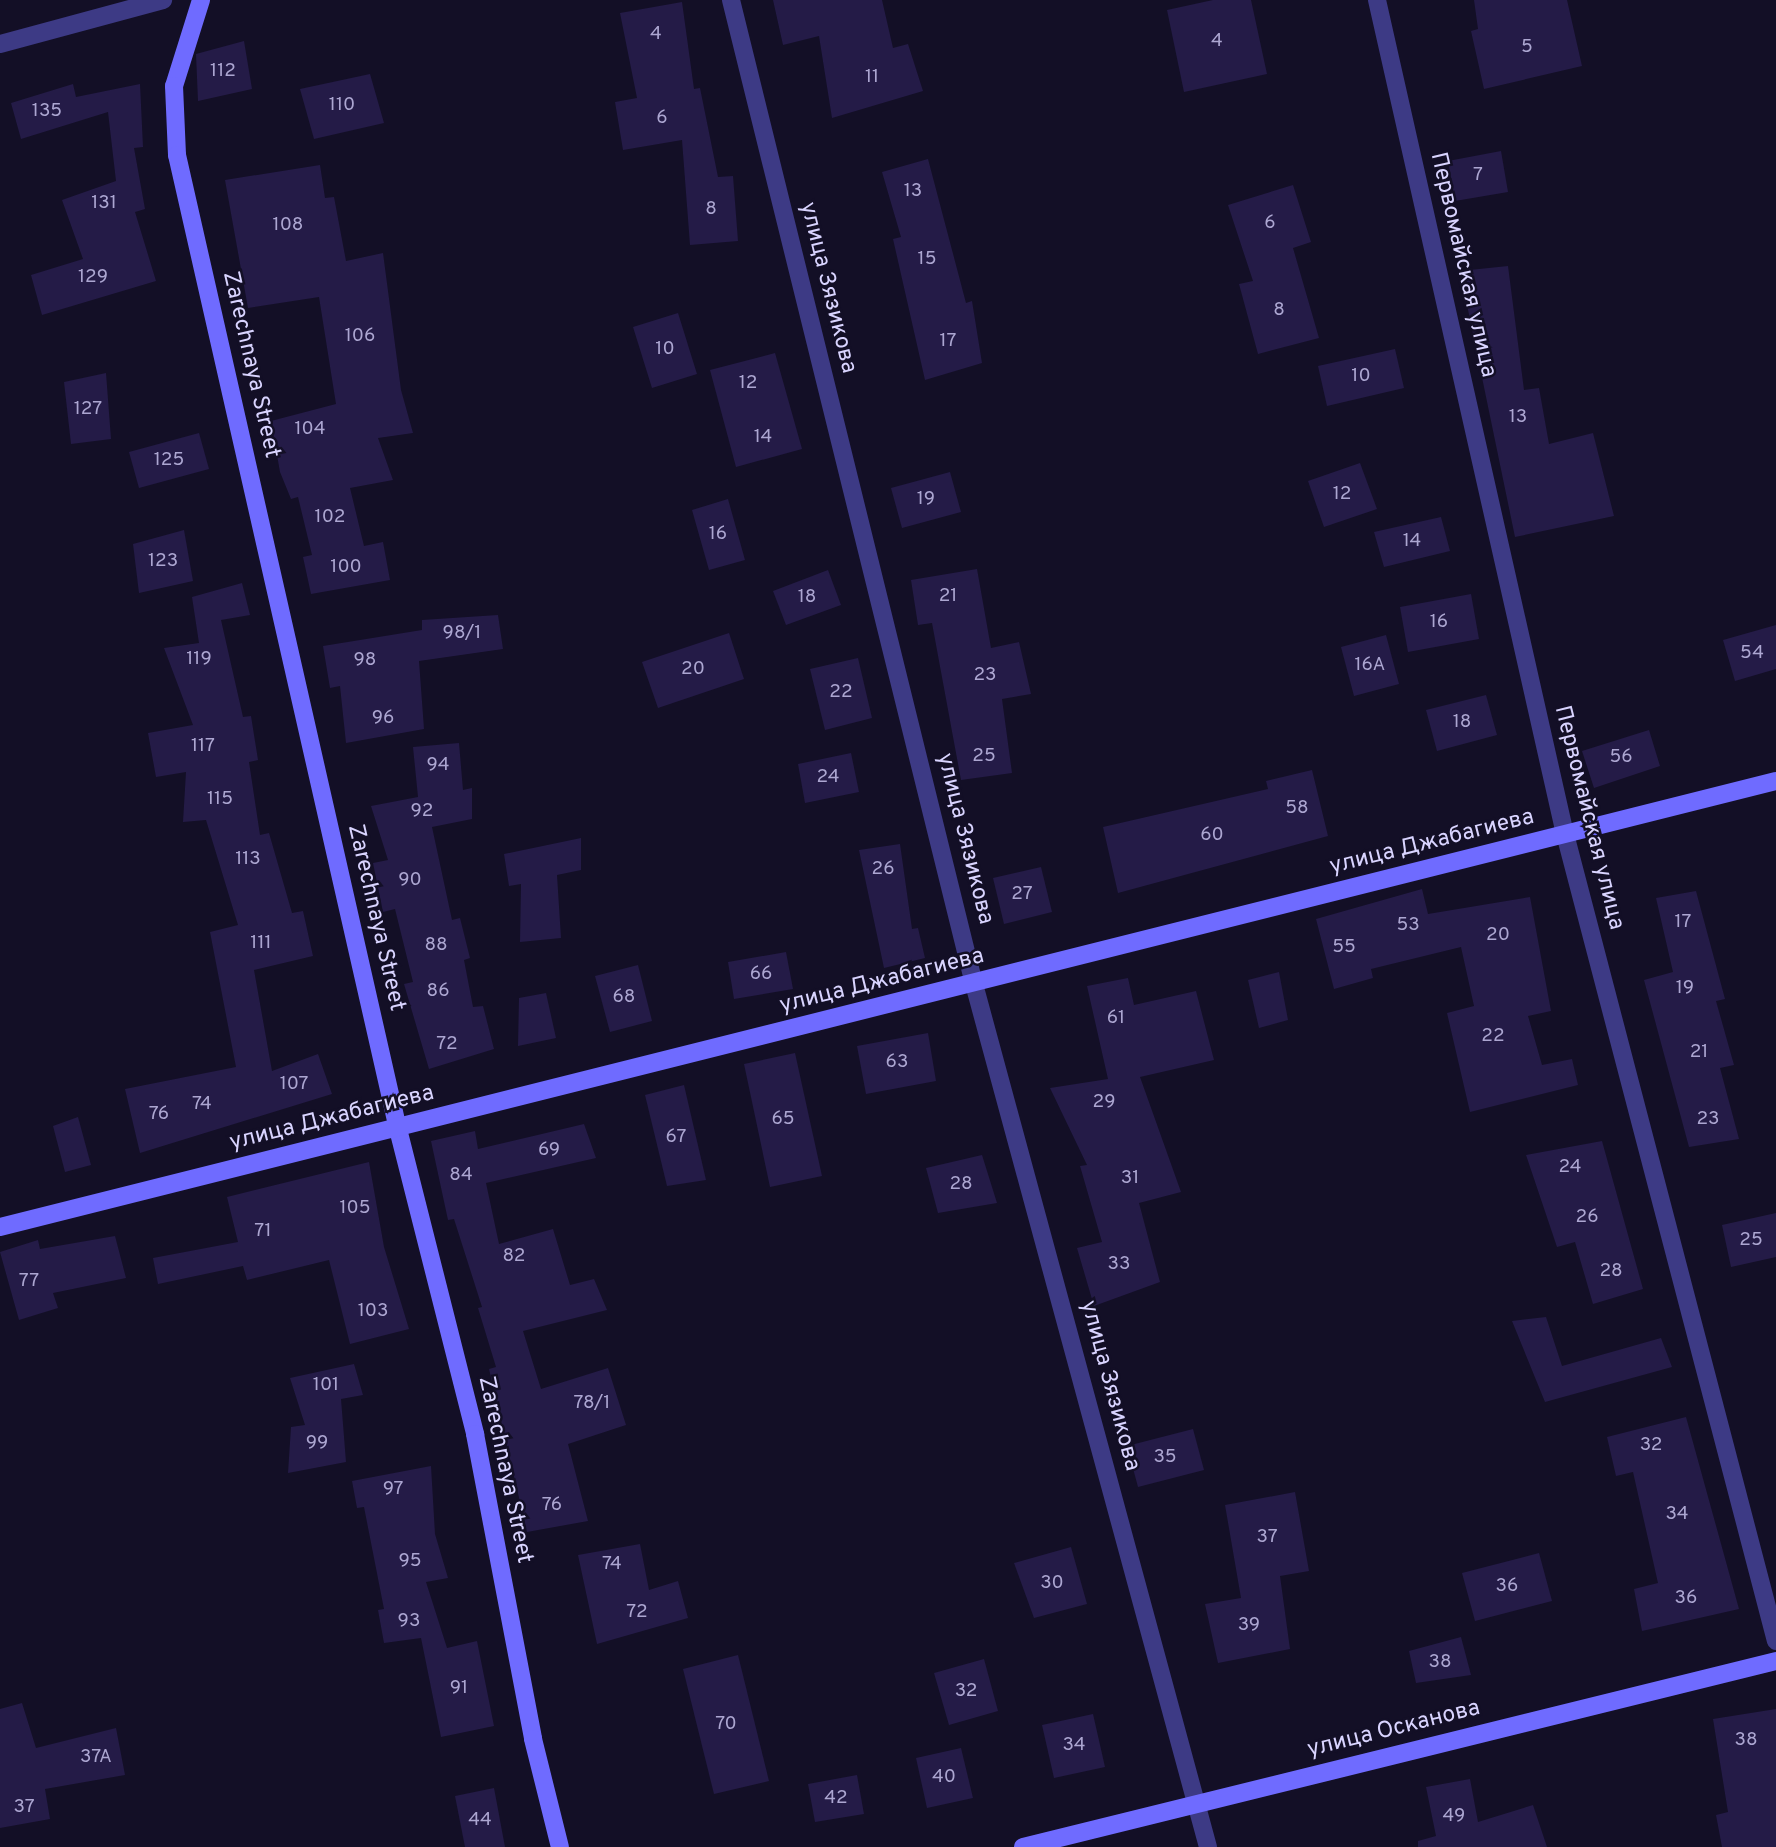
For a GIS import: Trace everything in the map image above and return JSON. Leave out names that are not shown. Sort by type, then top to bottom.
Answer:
[{"type":"main road","name":"Zarechnaya Street","points":[[201,0],[174,86],[177,155],[398,1129],[475,1434],[533,1739],[559,1847]]},
{"type":"main road","name":"улица Джабагиева","points":[[0,1227],[1776,781]]},
{"type":"main road","name":"улица Осканова","points":[[1023,1847],[1776,1661]]},
{"type":"street","points":[[0,44],[163,0]]},
{"type":"street","name":"улица Зязикова","points":[[731,0],[974,984],[1208,1847]]},
{"type":"street","name":"Первомайская улица","points":[[1377,0],[1565,834],[1776,1641]]},
{"type":"building","points":[[773,0],[882,0],[893,48],[908,44],[923,91],[832,118],[819,36],[783,45]]},
{"type":"building","points":[[1213,0],[1251,0],[1267,74],[1184,92],[1167,10]]},
{"type":"building","points":[[1474,0],[1567,0],[1582,66],[1484,89],[1471,31],[1478,29]]},
{"type":"building","points":[[682,2],[694,89],[700,88],[718,177],[733,176],[738,241],[690,245],[682,140],[623,150],[615,102],[637,98],[620,13]]},
{"type":"building","points":[[244,41],[252,89],[198,101],[196,54]]},
{"type":"building","points":[[370,74],[384,123],[314,139],[300,89]]},
{"type":"building","points":[[73,84],[76,97],[140,84],[143,147],[134,148],[145,209],[135,212],[156,281],[42,315],[31,275],[83,259],[62,200],[116,181],[108,112],[21,139],[11,103]]},
{"type":"building","points":[[1501,151],[1508,192],[1455,201],[1448,161]]},
{"type":"building","points":[[928,159],[966,303],[972,301],[982,363],[925,380],[893,239],[901,237],[882,172]]},
{"type":"building","points":[[320,165],[325,198],[334,197],[346,261],[383,253],[401,390],[413,433],[378,438],[393,480],[350,488],[364,546],[383,542],[390,580],[311,594],[303,557],[312,555],[298,497],[291,499],[280,472],[271,421],[336,404],[319,297],[248,308],[225,180]]},
{"type":"building","points":[[1293,185],[1311,242],[1293,248],[1319,338],[1258,354],[1239,284],[1253,281],[1228,205]]},
{"type":"building","points":[[1508,266],[1524,390],[1539,388],[1549,444],[1593,433],[1614,516],[1515,537],[1460,271]]},
{"type":"building","points":[[678,313],[697,374],[652,388],[633,327]]},
{"type":"building","points":[[1395,349],[1404,388],[1327,406],[1318,366]]},
{"type":"building","points":[[775,353],[802,449],[736,467],[710,370]]},
{"type":"building","points":[[106,373],[111,439],[71,444],[64,382]]},
{"type":"building","points":[[199,433],[209,469],[139,488],[129,452]]},
{"type":"building","points":[[1360,463],[1377,509],[1324,527],[1308,481]]},
{"type":"building","points":[[950,472],[961,512],[902,528],[891,488]]},
{"type":"building","points":[[728,499],[745,560],[709,570],[692,510]]},
{"type":"building","points":[[1441,517],[1450,551],[1384,567],[1374,532]]},
{"type":"building","points":[[184,530],[193,581],[139,593],[133,544]]},
{"type":"building","points":[[977,569],[991,648],[1019,642],[1031,694],[1002,699],[1012,773],[961,780],[932,623],[918,625],[911,580]]},
{"type":"building","points":[[828,570],[841,605],[786,625],[773,591]]},
{"type":"building","points":[[242,583],[250,615],[221,620],[243,717],[251,716],[258,760],[249,762],[260,835],[269,833],[292,913],[303,911],[313,956],[254,970],[272,1071],[318,1054],[332,1094],[140,1153],[125,1089],[236,1067],[210,932],[238,925],[206,820],[183,822],[186,772],[156,777],[148,733],[193,725],[164,648],[199,643],[192,597]]},
{"type":"building","points":[[1471,594],[1479,639],[1408,652],[1400,607]]},
{"type":"building","points":[[498,615],[503,649],[419,661],[424,729],[346,743],[340,686],[330,688],[323,646],[422,630],[422,620]]},
{"type":"building","points":[[1776,625],[1776,669],[1735,681],[1723,640]]},
{"type":"building","points":[[729,633],[744,679],[658,708],[642,662]]},
{"type":"building","points":[[1386,635],[1399,684],[1354,696],[1341,647]]},
{"type":"building","points":[[858,658],[872,718],[825,730],[810,669]]},
{"type":"building","points":[[1486,695],[1497,735],[1437,751],[1426,710]]},
{"type":"building","points":[[1649,730],[1660,766],[1594,788],[1582,751]]},
{"type":"building","points":[[459,743],[463,790],[472,788],[472,819],[432,827],[452,920],[460,918],[470,958],[464,960],[473,1007],[483,1006],[494,1049],[429,1069],[404,984],[413,982],[395,909],[383,912],[373,863],[388,860],[371,806],[418,797],[413,747]]},
{"type":"building","points":[[851,753],[859,792],[805,803],[798,764]]},
{"type":"building","points":[[1312,770],[1328,836],[1118,893],[1103,827],[1268,789],[1266,781]]},
{"type":"building","points":[[581,838],[581,870],[557,875],[561,938],[520,942],[521,884],[509,886],[504,854]]},
{"type":"building","points":[[900,844],[912,929],[918,928],[925,958],[884,968],[859,850]]},
{"type":"building","points":[[1041,867],[1052,912],[1004,924],[993,878]]},
{"type":"building","points":[[1422,889],[1428,914],[1530,897],[1551,1011],[1528,1016],[1542,1065],[1572,1059],[1578,1085],[1470,1112],[1447,1013],[1474,1006],[1461,947],[1371,969],[1373,978],[1334,989],[1316,919]]},
{"type":"building","points":[[1696,891],[1725,999],[1716,1001],[1734,1065],[1720,1068],[1739,1139],[1689,1147],[1644,980],[1673,972],[1656,898]]},
{"type":"building","points":[[786,952],[793,989],[734,999],[728,962]]},
{"type":"building","points":[[638,965],[652,1021],[610,1032],[595,976]]},
{"type":"building","points":[[1279,972],[1288,1020],[1259,1028],[1248,980]]},
{"type":"building","points":[[1128,978],[1134,1005],[1196,991],[1214,1060],[1140,1077],[1181,1192],[1139,1203],[1160,1282],[1094,1306],[1077,1248],[1102,1242],[1080,1166],[1087,1165],[1050,1088],[1108,1079],[1087,986]]},
{"type":"building","points":[[546,993],[556,1038],[518,1046],[519,998]]},
{"type":"building","points":[[928,1033],[936,1081],[866,1094],[857,1046]]},
{"type":"building","points":[[795,1053],[822,1176],[770,1187],[744,1064]]},
{"type":"building","points":[[684,1085],[706,1180],[667,1186],[645,1095]]},
{"type":"building","points":[[78,1117],[91,1165],[65,1172],[53,1126]]},
{"type":"building","points":[[584,1124],[596,1158],[486,1183],[499,1244],[553,1229],[570,1285],[594,1279],[607,1310],[523,1331],[541,1389],[608,1368],[626,1425],[568,1444],[588,1521],[527,1532],[489,1369],[496,1367],[478,1308],[482,1307],[454,1219],[448,1220],[431,1141],[475,1131],[478,1149]]},
{"type":"building","points":[[1602,1141],[1643,1289],[1593,1304],[1575,1242],[1557,1247],[1526,1155]]},
{"type":"building","points":[[982,1155],[997,1203],[938,1213],[926,1168]]},
{"type":"building","points":[[369,1162],[384,1247],[409,1329],[350,1344],[329,1260],[247,1280],[243,1266],[158,1284],[153,1258],[238,1242],[227,1197]]},
{"type":"building","points":[[1776,1213],[1776,1257],[1731,1267],[1722,1225]]},
{"type":"building","points":[[115,1236],[126,1278],[53,1293],[58,1308],[19,1320],[0,1252],[38,1240],[40,1249]]},
{"type":"building","points":[[1546,1317],[1562,1366],[1661,1338],[1672,1367],[1545,1402],[1512,1321]]},
{"type":"building","points":[[354,1364],[363,1395],[341,1399],[346,1462],[288,1473],[291,1427],[305,1425],[290,1378]]},
{"type":"building","points":[[1686,1417],[1739,1609],[1642,1631],[1634,1589],[1658,1583],[1633,1472],[1616,1476],[1607,1437]]},
{"type":"building","points":[[1193,1429],[1204,1470],[1138,1487],[1127,1446]]},
{"type":"building","points":[[431,1466],[435,1534],[448,1578],[426,1582],[447,1648],[477,1641],[494,1726],[441,1737],[421,1638],[384,1643],[378,1610],[384,1609],[364,1507],[357,1508],[352,1481]]},
{"type":"building","points":[[1295,1492],[1309,1571],[1280,1576],[1290,1649],[1218,1663],[1205,1604],[1241,1598],[1225,1505]]},
{"type":"building","points":[[640,1544],[649,1590],[678,1581],[688,1618],[597,1644],[578,1555]]},
{"type":"building","points":[[1071,1547],[1087,1604],[1034,1618],[1014,1563]]},
{"type":"building","points":[[1539,1553],[1552,1601],[1475,1621],[1462,1573]]},
{"type":"building","points":[[1461,1637],[1471,1675],[1416,1683],[1409,1651]]},
{"type":"building","points":[[738,1655],[769,1781],[714,1794],[683,1669]]},
{"type":"building","points":[[984,1659],[998,1711],[949,1725],[934,1673]]},
{"type":"building","points":[[22,1703],[36,1748],[116,1728],[125,1775],[45,1789],[50,1819],[0,1828],[0,1709]]},
{"type":"building","points":[[1776,1709],[1776,1847],[1722,1847],[1716,1815],[1728,1812],[1713,1719]]},
{"type":"building","points":[[1093,1714],[1105,1767],[1054,1778],[1042,1725]]},
{"type":"building","points":[[961,1748],[973,1798],[927,1808],[916,1758]]},
{"type":"building","points":[[857,1775],[864,1814],[815,1822],[808,1784]]},
{"type":"building","points":[[1470,1779],[1478,1822],[1533,1805],[1547,1847],[1418,1847],[1418,1841],[1436,1836],[1426,1787]]},
{"type":"building","points":[[494,1788],[505,1847],[465,1847],[455,1796]]}]
